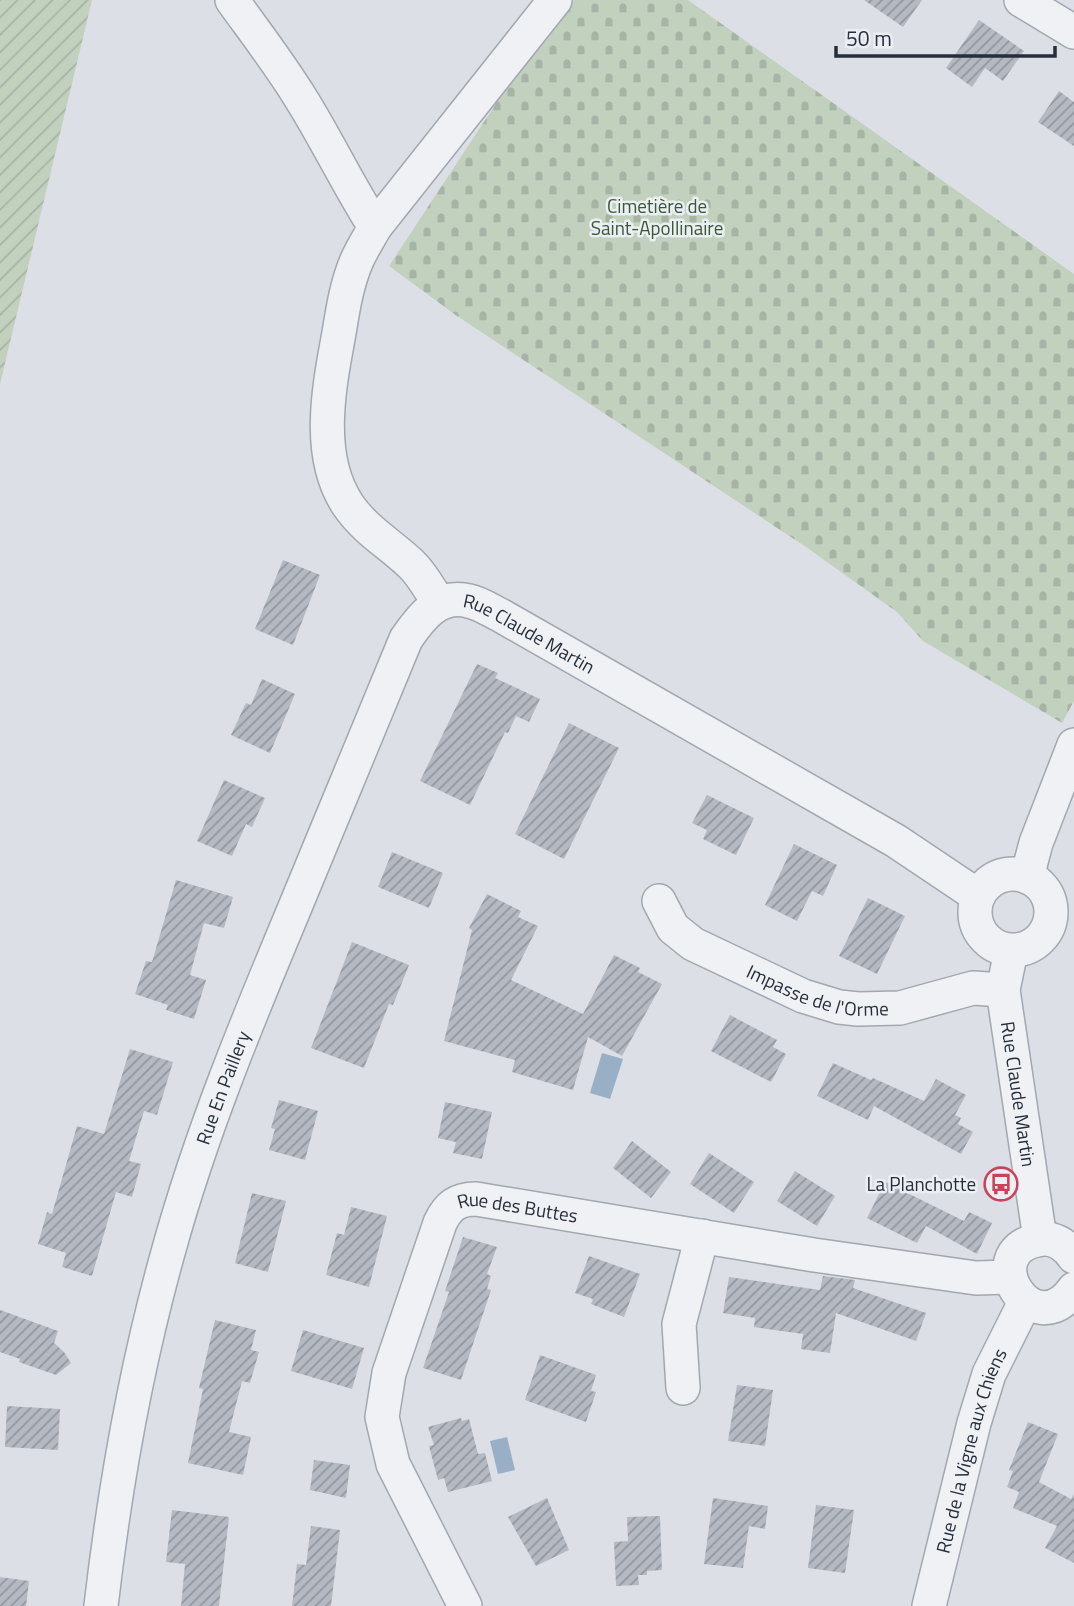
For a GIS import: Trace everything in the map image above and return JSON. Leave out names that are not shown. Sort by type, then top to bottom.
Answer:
[{"type":"street","points":[[232,0],[299,95],[326,139],[348,185],[375,227]]},
{"type":"street","name":"Rue Claude Martin","points":[[555,0],[375,227],[357,260],[343,308],[328,399],[331,461],[340,491],[356,517],[412,565],[439,603],[469,601],[500,615],[896,841],[978,896]]},
{"type":"street","points":[[1021,0],[1074,32]]},
{"type":"street","name":"Rue En Paillery","points":[[101,1606],[112,1516],[142,1359],[170,1246],[207,1130],[256,1000],[406,639],[420,618],[439,603]]},
{"type":"street","points":[[1027,877],[1036,844],[1074,745]]},
{"type":"street","points":[[1016,874],[1027,877],[1045,892],[1062,916],[1049,926],[1034,945],[1011,951],[998,948],[988,942],[975,920],[974,908],[978,896],[993,879],[1016,874]]},
{"type":"street","name":"Impasse de l'Orme","points":[[659,901],[673,928],[693,944],[820,1002],[839,1007],[879,1010],[900,1008],[973,988],[1003,990]]},
{"type":"street","name":"Rue Claude Martin","points":[[1011,951],[1003,990],[1040,1239]]},
{"type":"street","name":"Rue des Buttes","points":[[465,1606],[393,1464],[382,1417],[389,1373],[446,1211],[454,1203],[464,1199],[476,1199],[814,1255],[976,1278],[1018,1289],[1036,1306],[1058,1304],[1074,1289]]},
{"type":"street","points":[[682,1388],[679,1324],[702,1236]]},
{"type":"street","points":[[1040,1239],[1060,1242],[1074,1257]]},
{"type":"street","name":"Rue de la Vigne aux Chiens","points":[[929,1606],[974,1423],[1018,1289],[1010,1266],[1020,1248],[1040,1239]]},
{"type":"green space","points":[[0,0],[92,0],[0,384]]},
{"type":"green space","name":"Cimetière de Saint-Apollinaire","points":[[574,0],[688,0],[1074,274],[1074,701],[1062,723],[923,641],[897,612],[806,547],[457,316],[389,266],[497,102]]},
{"type":"water","points":[[602,1053],[623,1059],[610,1099],[590,1093]]},
{"type":"water","points":[[507,1437],[515,1470],[498,1474],[490,1441]]},
{"type":"building","points":[[864,0],[922,0],[903,27]]},
{"type":"building","points":[[979,20],[1024,51],[1003,81],[985,68],[972,87],[946,68]]},
{"type":"building","points":[[1059,91],[1074,102],[1074,146],[1038,122]]},
{"type":"building","points":[[283,560],[320,575],[293,645],[255,629]]},
{"type":"building","points":[[477,664],[498,673],[495,678],[540,699],[529,722],[516,716],[508,733],[505,732],[470,805],[420,781]]},
{"type":"building","points":[[262,679],[295,694],[270,753],[231,735],[246,703],[251,705]]},
{"type":"building","points":[[569,723],[619,748],[564,859],[515,834]]},
{"type":"building","points":[[224,780],[265,798],[252,827],[246,824],[232,856],[197,841]]},
{"type":"building","points":[[707,795],[754,818],[736,855],[703,839],[707,830],[692,823]]},
{"type":"building","points":[[794,844],[837,865],[823,896],[812,891],[797,921],[765,905]]},
{"type":"building","points":[[392,852],[443,873],[429,908],[378,887]]},
{"type":"building","points":[[176,880],[233,897],[224,928],[204,923],[190,975],[206,980],[194,1019],[166,1010],[168,1005],[135,994],[146,961],[152,962]]},
{"type":"building","points":[[487,894],[521,911],[518,917],[538,926],[511,980],[583,1014],[614,955],[640,968],[638,972],[662,984],[622,1056],[588,1037],[573,1090],[512,1072],[515,1060],[444,1041],[472,930],[469,928]]},
{"type":"building","points":[[868,898],[905,916],[877,974],[839,956]]},
{"type":"building","points":[[352,942],[409,965],[393,1005],[389,1004],[364,1068],[311,1048]]},
{"type":"building","points":[[730,1015],[777,1040],[773,1047],[786,1054],[771,1082],[711,1051]]},
{"type":"building","points":[[130,1049],[173,1062],[157,1115],[144,1111],[129,1161],[141,1164],[132,1197],[116,1192],[92,1276],[62,1267],[66,1253],[38,1244],[47,1212],[52,1214],[77,1126],[104,1134]]},
{"type":"building","points":[[833,1063],[924,1101],[936,1079],[966,1095],[955,1115],[961,1118],[958,1124],[973,1132],[961,1154],[874,1106],[868,1120],[817,1096]]},
{"type":"building","points":[[279,1100],[318,1111],[305,1160],[269,1150],[275,1129],[271,1128]]},
{"type":"building","points":[[445,1102],[492,1112],[482,1159],[453,1153],[456,1142],[438,1138]]},
{"type":"building","points":[[632,1141],[671,1172],[651,1198],[613,1168]]},
{"type":"building","points":[[709,1153],[754,1182],[734,1213],[690,1184]]},
{"type":"building","points":[[795,1171],[835,1196],[817,1226],[777,1201]]},
{"type":"building","points":[[885,1182],[964,1221],[969,1212],[992,1223],[977,1254],[926,1226],[917,1243],[867,1218]]},
{"type":"building","points":[[252,1193],[286,1201],[268,1272],[235,1263]]},
{"type":"building","points":[[351,1207],[387,1216],[369,1287],[326,1275],[337,1233],[344,1235]]},
{"type":"building","points":[[463,1237],[497,1247],[487,1274],[491,1276],[487,1289],[491,1290],[461,1380],[423,1368],[449,1292],[445,1291]]},
{"type":"building","points":[[589,1256],[640,1274],[624,1317],[591,1304],[593,1299],[575,1293]]},
{"type":"building","points":[[823,1276],[855,1280],[853,1288],[926,1313],[916,1341],[836,1313],[830,1353],[801,1349],[803,1334],[754,1327],[755,1318],[723,1313],[729,1277],[820,1290]]},
{"type":"building","points":[[0,1310],[58,1331],[54,1343],[71,1363],[56,1375],[0,1352]]},
{"type":"building","points":[[215,1320],[256,1330],[251,1350],[259,1352],[250,1383],[242,1381],[229,1432],[251,1437],[243,1475],[188,1463],[203,1389],[199,1388]]},
{"type":"building","points":[[303,1330],[364,1348],[352,1389],[291,1371]]},
{"type":"building","points":[[540,1355],[596,1375],[591,1391],[596,1392],[586,1422],[525,1400]]},
{"type":"building","points":[[737,1385],[773,1390],[765,1446],[728,1441]]},
{"type":"building","points":[[7,1406],[60,1409],[58,1450],[5,1447]]},
{"type":"building","points":[[461,1418],[462,1421],[469,1419],[478,1454],[485,1453],[492,1481],[448,1492],[444,1478],[438,1480],[429,1446],[434,1445],[428,1427]]},
{"type":"building","points":[[1028,1422],[1058,1434],[1039,1482],[1071,1499],[1074,1494],[1074,1563],[1045,1548],[1057,1526],[1013,1508],[1019,1492],[1007,1487],[1013,1471],[1009,1470]]},
{"type":"building","points":[[314,1460],[350,1465],[346,1498],[310,1490]]},
{"type":"building","points":[[547,1498],[569,1550],[536,1566],[508,1517]]},
{"type":"building","points":[[713,1498],[768,1506],[765,1529],[749,1526],[743,1568],[704,1564]]},
{"type":"building","points":[[816,1505],[854,1510],[845,1573],[808,1568]]},
{"type":"building","points":[[172,1510],[229,1517],[219,1606],[181,1606],[185,1564],[166,1562]]},
{"type":"building","points":[[660,1516],[662,1570],[638,1575],[639,1585],[616,1586],[614,1542],[628,1541],[627,1517]]},
{"type":"building","points":[[311,1526],[340,1530],[331,1606],[292,1606],[297,1564],[306,1565]]},
{"type":"building","points":[[0,1577],[29,1581],[26,1606],[0,1606]]},
{"type":"place","name":"La Planchotte","points":[[1001,1184]]}]
